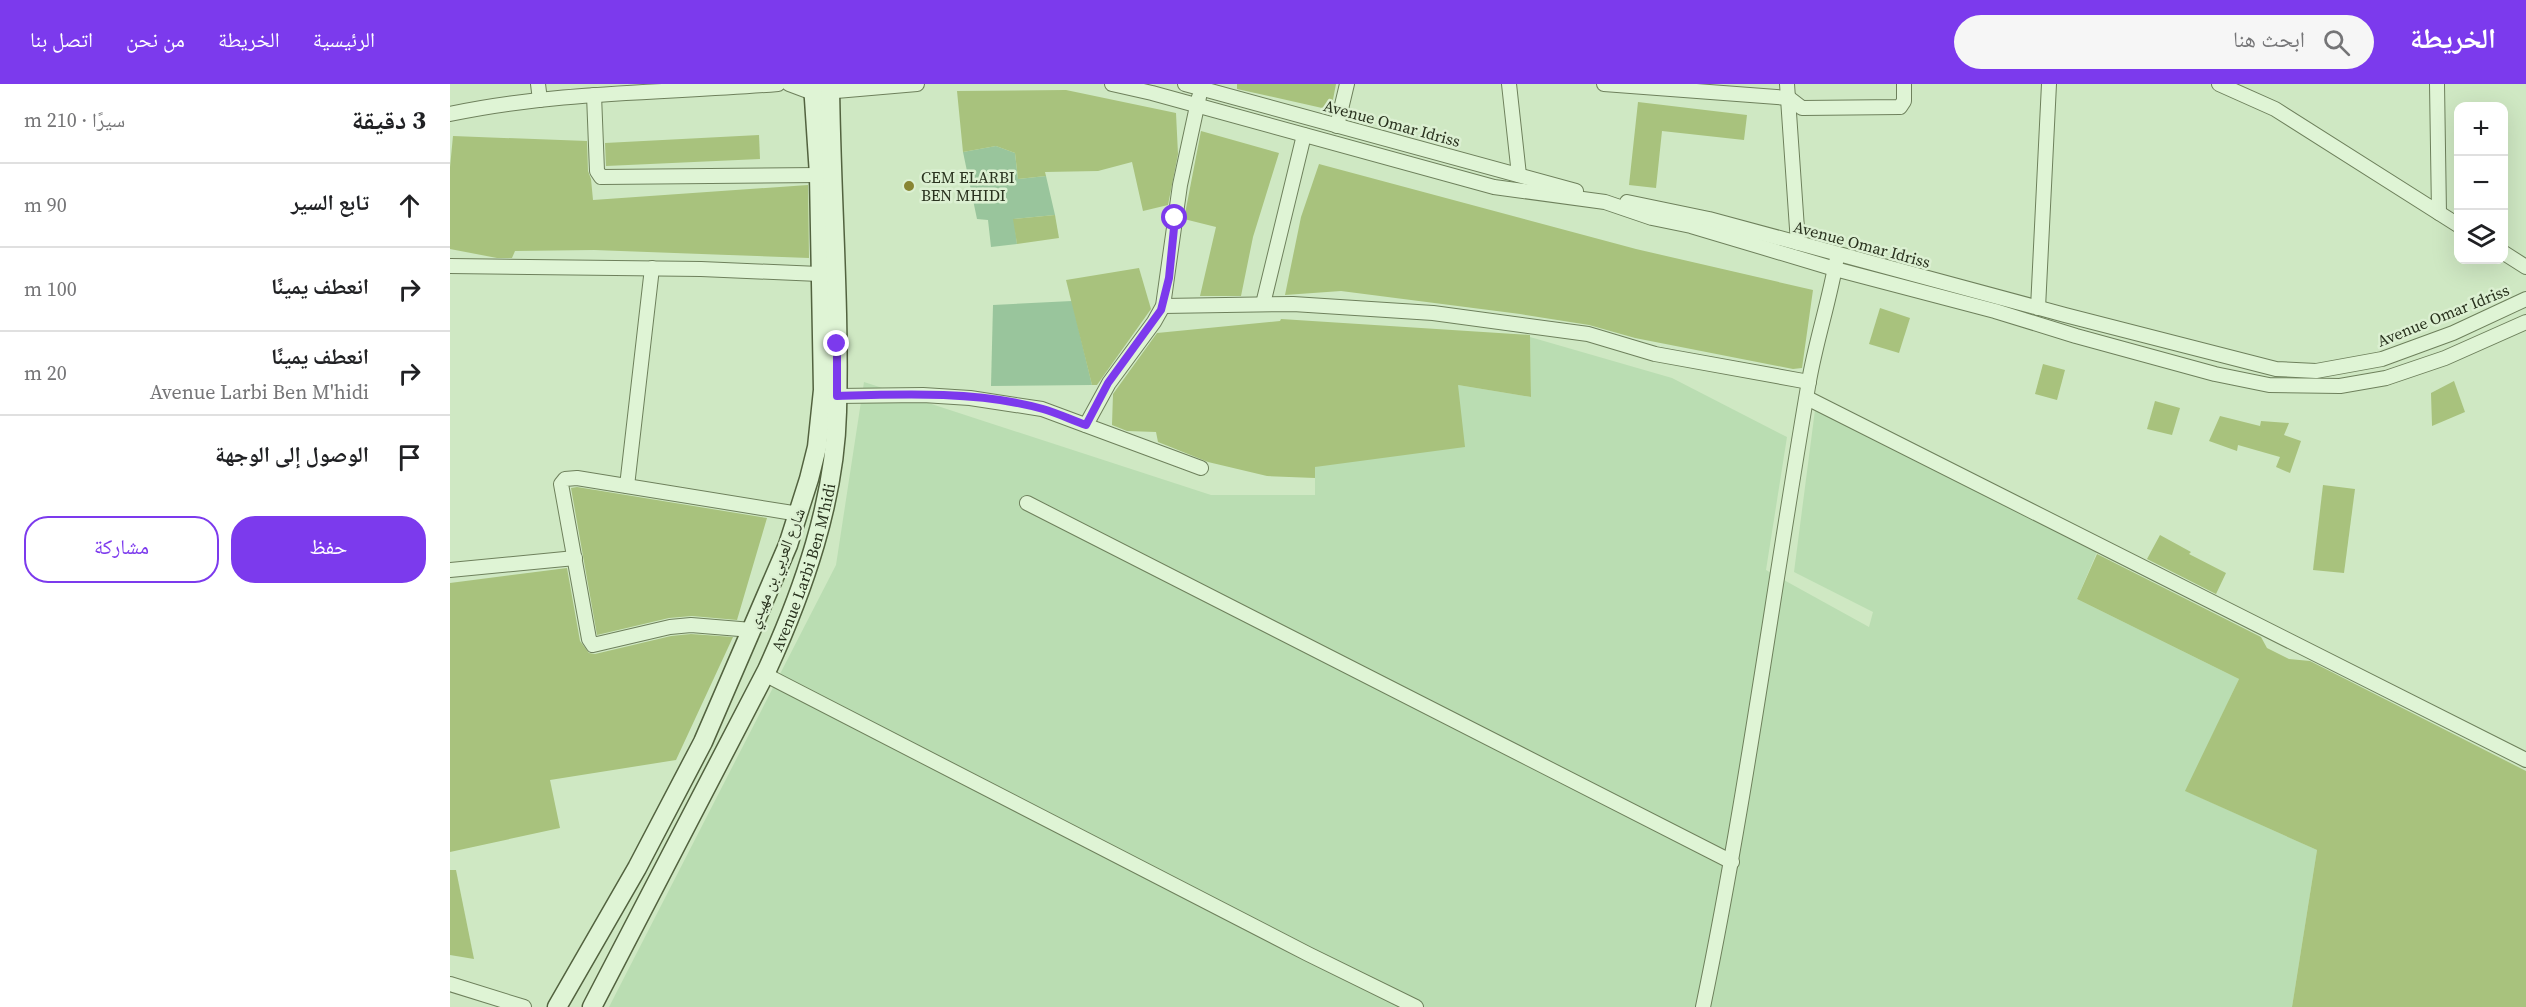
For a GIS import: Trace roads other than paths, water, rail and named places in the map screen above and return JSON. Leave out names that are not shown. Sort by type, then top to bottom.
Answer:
[{"type":"main road","name":"شارع العربي بن مهيدي","points":[[558,1007],[637,868],[703,742],[788,545],[799,514],[817,447],[823,390],[819,274],[821,88]]},
{"type":"main road","name":"Avenue Larbi Ben M'hidi","points":[[592,1007],[785,631],[816,538],[832,460],[837,413],[837,284],[821,88]]},
{"type":"street","points":[[538,84],[540,100]]},
{"type":"street","points":[[450,114],[540,100],[594,95],[778,84]]},
{"type":"street","points":[[789,84],[821,88],[917,84]]},
{"type":"street","points":[[1112,84],[1198,105],[1494,187],[1605,202],[1652,218],[1691,226],[1835,269],[1922,291],[2216,374],[2270,385],[2315,388],[2386,378],[2445,358],[2526,322]]},
{"type":"street","name":"Avenue Omar Idriss","points":[[1185,84],[1582,193],[1709,219],[2038,308],[2276,369],[2316,371],[2382,359],[2452,333],[2526,299]]},
{"type":"street","points":[[1337,126],[1347,84]]},
{"type":"street","points":[[1509,84],[1519,175]]},
{"type":"street","points":[[1604,84],[1788,91],[1802,108],[1896,108],[1904,103],[1904,84]]},
{"type":"street","points":[[2038,308],[2049,84]]},
{"type":"street","points":[[2219,84],[2275,109],[2454,222]]},
{"type":"street","points":[[2437,84],[2439,213]]},
{"type":"street","points":[[1086,425],[1108,383],[1154,322],[1163,306],[1180,185],[1201,89]]},
{"type":"street","points":[[1788,91],[1798,243]]},
{"type":"street","points":[[594,95],[597,171],[601,177],[819,175]]},
{"type":"street","points":[[1263,304],[1304,135]]},
{"type":"street","points":[[1703,1007],[1732,862],[1809,382],[1838,254]]},
{"type":"street","points":[[2508,256],[2526,267]]},
{"type":"street","points":[[450,266],[652,268],[819,274]]},
{"type":"street","points":[[627,486],[652,268]]},
{"type":"street","points":[[1163,306],[1263,304],[1386,308],[1524,324],[1588,334],[1655,354],[1809,382]]},
{"type":"street","points":[[837,396],[923,395],[970,398],[1042,409],[1201,468]]},
{"type":"street","points":[[1807,398],[2526,760]]},
{"type":"street","points":[[752,630],[691,625],[670,627],[593,645],[589,639],[561,487],[562,480],[577,478],[799,514]]},
{"type":"street","points":[[1027,503],[1732,862]]},
{"type":"street","points":[[450,570],[574,558]]},
{"type":"street","points":[[764,674],[1308,954],[1416,1007]]},
{"type":"street","points":[[450,984],[524,1007]]},
{"type":"place","name":"CEM ELARBI BEN MHIDI","points":[[909,186]]}]
